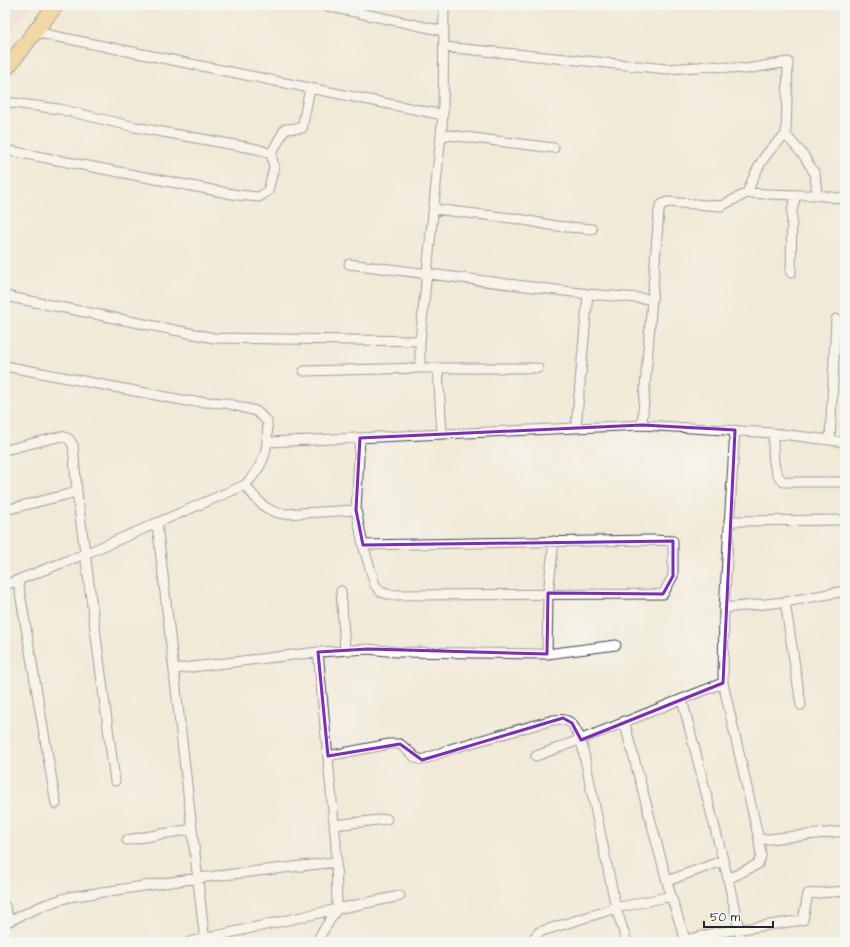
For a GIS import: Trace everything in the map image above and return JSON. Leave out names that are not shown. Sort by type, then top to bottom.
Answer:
[{"type":"main road","points":[[5,53],[42,5]]},
{"type":"main road","points":[[5,70],[56,5]]},
{"type":"street","points":[[322,5],[444,31]]},
{"type":"street","points":[[420,368],[420,341],[442,134],[444,5]]},
{"type":"street","points":[[34,32],[443,115]]},
{"type":"street","points":[[444,47],[667,69],[711,66],[746,70],[788,62],[786,135],[804,156],[815,174],[817,195]]},
{"type":"street","points":[[5,150],[230,193],[259,197],[268,191],[274,167],[271,154],[285,129],[302,128],[310,88]]},
{"type":"street","points":[[5,102],[59,109],[128,126],[257,150],[271,154]]},
{"type":"street","points":[[442,134],[554,148]]},
{"type":"street","points":[[746,193],[756,170],[771,147],[786,135]]},
{"type":"street","points":[[642,425],[651,299],[659,210],[661,204],[667,202],[721,206],[746,193],[817,195],[845,199]]},
{"type":"street","points":[[792,273],[792,212],[796,195]]},
{"type":"street","points":[[434,209],[519,218],[555,226],[592,229]]},
{"type":"street","points":[[349,264],[588,294],[651,299]]},
{"type":"street","points":[[576,427],[588,294]]},
{"type":"street","points":[[5,296],[214,338],[420,341]]},
{"type":"street","points":[[830,440],[836,319]]},
{"type":"street","points":[[5,366],[187,401],[225,403],[256,411],[267,421],[268,442],[258,473],[245,485],[86,554],[5,586]]},
{"type":"street","points":[[304,371],[420,368],[538,368]]},
{"type":"street","points":[[438,368],[442,434]]},
{"type":"street","points":[[268,442],[642,425],[772,433],[845,442]]},
{"type":"street","points":[[728,879],[758,864],[761,856],[760,840],[723,683],[724,608],[735,430]]},
{"type":"street","points":[[772,433],[775,470],[778,478],[784,482],[845,482]]},
{"type":"street","points":[[5,450],[62,436],[68,439],[73,445],[77,492],[115,781]]},
{"type":"street","points":[[360,438],[356,510],[363,545],[375,585],[381,592],[391,595],[548,593],[664,594],[673,576],[673,541],[652,540],[363,545]]},
{"type":"street","points":[[245,485],[261,505],[274,513],[284,514],[356,510]]},
{"type":"street","points":[[5,510],[77,492]]},
{"type":"street","points":[[729,521],[845,520]]},
{"type":"street","points":[[157,523],[205,940]]},
{"type":"street","points":[[547,654],[548,593],[554,542]]},
{"type":"street","points":[[18,581],[56,804]]},
{"type":"street","points":[[341,591],[345,650]]},
{"type":"street","points":[[724,608],[785,602],[845,591]]},
{"type":"street","points":[[785,602],[801,705]]},
{"type":"street","points":[[175,669],[345,650],[368,649],[397,652],[547,654],[616,645]]},
{"type":"street","points":[[316,942],[337,909],[334,825],[318,652]]},
{"type":"street","points":[[536,756],[581,740],[624,721],[723,683]]},
{"type":"street","points":[[682,699],[722,861],[728,879],[742,942]]},
{"type":"street","points":[[328,756],[389,744],[400,744],[415,757],[422,760],[450,749],[563,718],[572,723],[581,740],[616,908],[627,942]]},
{"type":"street","points":[[624,721],[671,896],[685,941],[739,929],[803,920],[808,894],[845,890]]},
{"type":"street","points":[[334,825],[386,819]]},
{"type":"street","points":[[127,840],[192,829]]},
{"type":"street","points":[[760,840],[845,831]]},
{"type":"street","points":[[667,881],[722,861]]},
{"type":"street","points":[[5,906],[7,922],[44,905],[69,897],[198,878],[336,862]]},
{"type":"street","points":[[189,942],[205,940],[400,896]]},
{"type":"street","points":[[534,942],[535,937],[539,932],[616,908],[671,896]]},
{"type":"highlighted area","points":[[642,425],[735,430],[723,683],[581,740],[572,723],[563,718],[422,760],[400,744],[328,756],[318,652],[368,649],[547,654],[548,593],[663,594],[673,576],[673,541],[363,545],[356,510],[360,438]]},
{"type":"shaded area","points":[[5,5],[30,5],[5,42]]}]
